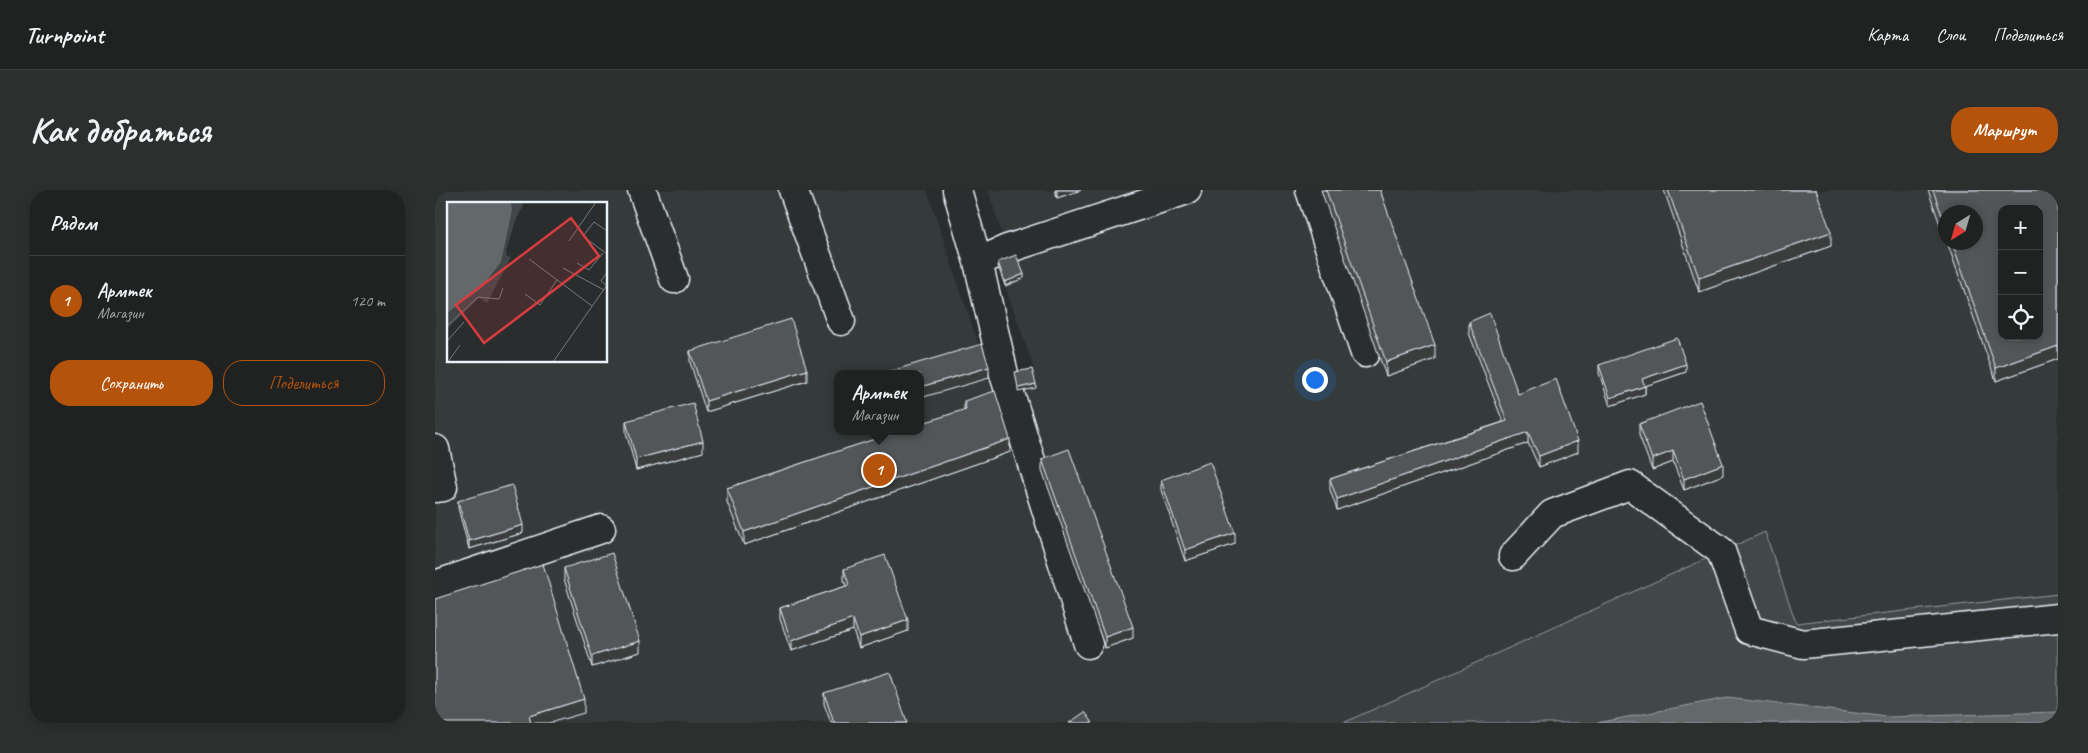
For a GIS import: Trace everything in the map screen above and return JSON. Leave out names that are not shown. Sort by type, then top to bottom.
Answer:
[{"type":"lane","points":[[642,190],[674,279]]},
{"type":"lane","points":[[793,190],[841,321]]},
{"type":"lane","points":[[957,190],[978,262],[1004,374],[1089,644]]},
{"type":"lane","points":[[978,262],[1007,249],[1187,190]]},
{"type":"lane","points":[[1311,190],[1365,353]]},
{"type":"lane","points":[[435,449],[443,487],[435,488]]},
{"type":"lane","points":[[1513,556],[1552,514],[1630,485],[1721,552],[1749,630],[1803,644],[2058,618]]},
{"type":"lane","points":[[435,585],[601,529]]},
{"type":"shaded area","points":[[435,190],[927,190],[989,377],[1034,368],[1005,286],[1024,278],[1007,249],[988,190],[2058,190],[2058,594],[1796,623],[1764,532],[1343,723],[435,723]]},
{"type":"shaded area","points":[[1765,532],[1796,623],[2058,594],[2058,723],[1343,723]]},
{"type":"shaded area","points":[[1727,698],[1888,717],[2058,712],[2058,723],[1596,723]]},
{"type":"building","points":[[1326,190],[1380,190],[1435,345],[1386,362]]},
{"type":"building","points":[[1668,190],[1816,190],[1831,232],[1699,278]]},
{"type":"building","points":[[1933,190],[2058,190],[2058,346],[1996,368],[1955,250],[1983,250],[1983,205],[1938,205]]},
{"type":"building","points":[[1016,255],[1024,274],[1005,282],[998,262]]},
{"type":"building","points":[[1490,313],[1518,394],[1556,379],[1578,441],[1539,456],[1528,432],[1337,499],[1330,479],[1507,421],[1469,322]]},
{"type":"building","points":[[791,319],[807,370],[706,401],[690,351]]},
{"type":"building","points":[[1677,338],[1686,364],[1642,379],[1645,386],[1610,398],[1599,365]]},
{"type":"building","points":[[982,344],[989,367],[924,386],[924,370],[894,370]]},
{"type":"building","points":[[1032,369],[1036,384],[1018,388],[1015,372]]},
{"type":"building","points":[[995,391],[1010,439],[744,532],[727,488],[887,435],[924,435],[924,423],[966,409],[964,401]]},
{"type":"building","points":[[1700,401],[1723,464],[1684,479],[1673,451],[1652,459],[1639,424]]},
{"type":"building","points":[[693,403],[703,441],[636,459],[626,421]]},
{"type":"building","points":[[1069,449],[1133,627],[1105,637],[1042,459]]},
{"type":"building","points":[[1210,462],[1235,533],[1185,550],[1161,480]]},
{"type":"building","points":[[512,485],[523,525],[469,541],[458,501]]},
{"type":"building","points":[[612,553],[640,641],[592,656],[564,568]]},
{"type":"building","points":[[885,555],[908,620],[859,637],[853,619],[791,641],[780,608],[849,585],[844,569]]},
{"type":"building","points":[[543,564],[584,699],[529,716],[531,723],[435,723],[435,599]]},
{"type":"building","points":[[890,672],[907,723],[834,723],[824,693]]},
{"type":"building","points":[[1085,712],[1093,723],[1069,723]]},
{"type":"place","name":"Армтек","points":[[879,470]]}]
